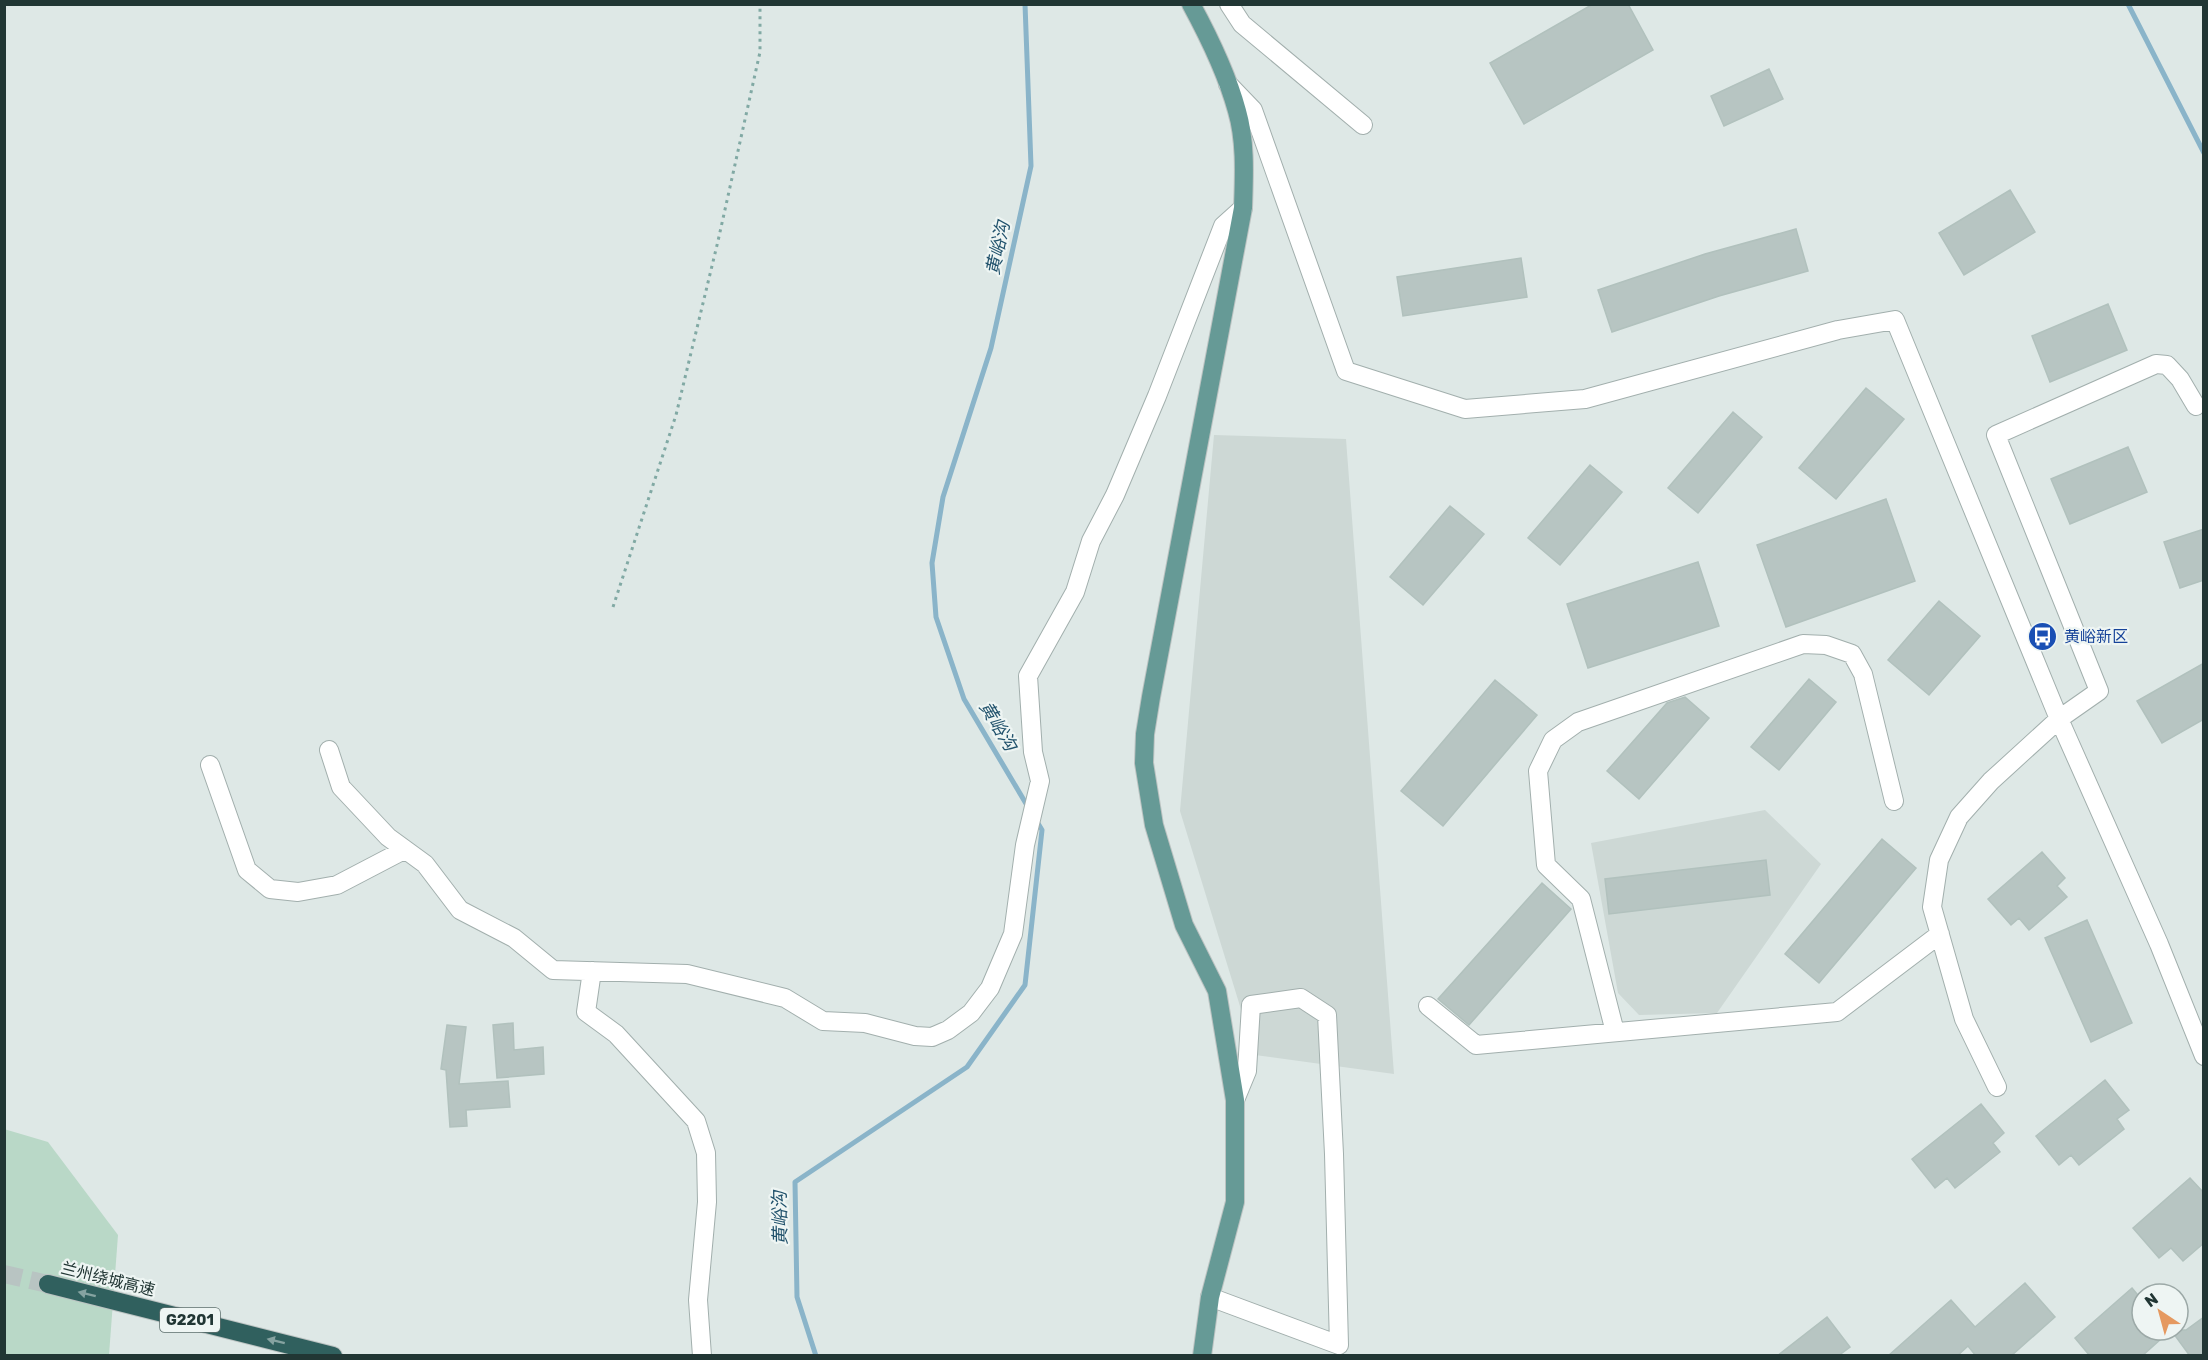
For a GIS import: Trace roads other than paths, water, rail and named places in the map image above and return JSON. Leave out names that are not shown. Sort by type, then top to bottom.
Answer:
[{"type":"highway","name":"兰州绕城高速","points":[[48,1284],[333,1356]]},
{"type":"main road","points":[[1191,4],[1218,58],[1238,113],[1242,143],[1243,208],[1151,697],[1145,734],[1144,763],[1154,825],[1184,925],[1217,991],[1235,1100],[1235,1203],[1210,1298],[1202,1356]]},
{"type":"street","points":[[1229,4],[1242,24],[1363,125]]},
{"type":"street","points":[[1228,84],[1253,110],[1346,371],[1465,409],[1585,399],[1838,330],[1895,320],[2059,719],[2159,944],[2204,1056]]},
{"type":"street","points":[[329,750],[341,787],[388,837],[425,864],[460,910],[514,938],[553,970],[687,974],[785,998],[824,1021],[865,1023],[915,1036],[932,1036],[948,1030],[971,1013],[990,988],[1013,934],[1025,845],[1040,781],[1033,752],[1028,676],[1075,592],[1091,541],[1115,495],[1157,396],[1223,226],[1243,208]]},
{"type":"street","points":[[1997,1087],[1964,1019],[1932,907],[1939,860],[1959,817],[1991,781],[2059,719],[2100,691],[1996,435],[2156,364],[2167,365],[2180,379],[2196,406]]},
{"type":"street","points":[[1615,1032],[1581,899],[1546,865],[1538,771],[1553,740],[1578,722],[1803,644],[1826,645],[1852,654],[1863,674],[1893,801]]},
{"type":"street","points":[[210,765],[247,870],[270,889],[298,892],[337,885],[404,850]]},
{"type":"street","points":[[1428,1006],[1476,1045],[1837,1012],[1940,934]]},
{"type":"street","points":[[592,971],[586,1012],[616,1034],[696,1121],[706,1153],[707,1202],[698,1300],[702,1356]]},
{"type":"street","points":[[1210,1298],[1340,1350],[1327,1015],[1301,998],[1251,1005],[1247,1071],[1235,1100]]},
{"type":"waterway","name":"黄峪沟","points":[[1025,4],[1031,166],[991,348],[943,497],[932,563],[936,617],[964,699],[1028,807]]},
{"type":"waterway","points":[[2128,4],[2204,153]]},
{"type":"waterway","name":"黄峪沟","points":[[816,1356],[797,1297],[795,1182],[967,1067],[1025,985],[1042,830],[1036,820]]},
{"type":"tunnel","points":[[4,1274],[48,1284]]},
{"type":"place","name":"黄峪新区","points":[[2043,636]]}]
